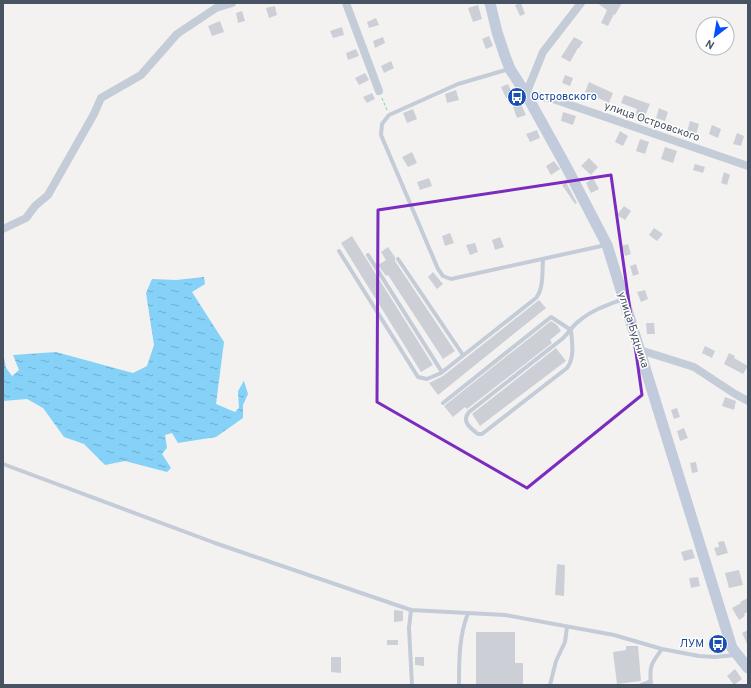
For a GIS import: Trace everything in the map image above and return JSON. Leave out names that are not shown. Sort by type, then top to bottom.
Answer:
[{"type":"street","points":[[3,228],[26,218],[35,206],[48,194],[94,114],[101,98],[142,75],[177,34],[216,8],[232,3]]},
{"type":"street","points":[[346,3],[379,90]]},
{"type":"street","name":"улица Будника","points":[[490,3],[497,32],[510,68],[568,170],[607,245],[732,648],[748,668]]},
{"type":"street","points":[[526,94],[544,52],[581,3]]},
{"type":"street","name":"улица Островского","points":[[526,94],[553,99],[748,166]]},
{"type":"street","points":[[640,350],[694,367],[748,401]]},
{"type":"lane","points":[[510,68],[458,84],[389,114],[382,124],[381,135],[440,273],[451,279],[544,260],[607,245]]},
{"type":"lane","points":[[340,251],[418,377],[427,379],[442,372],[536,298],[540,293],[544,260]]},
{"type":"lane","points":[[368,255],[442,372]]},
{"type":"lane","points":[[398,259],[463,355]]},
{"type":"lane","points":[[571,330],[572,358],[567,368],[482,434],[478,434],[470,427],[465,418],[469,412],[562,339],[577,322],[593,311],[624,299]]},
{"type":"lane","points":[[443,404],[551,317],[571,330]]},
{"type":"lane","points":[[3,464],[215,543],[411,610],[505,615],[614,635],[662,649],[699,656],[715,657],[738,655]]},
{"type":"lane","points":[[411,610],[409,628],[412,685]]},
{"type":"lane","points":[[459,685],[461,635],[468,613]]},
{"type":"lane","points":[[550,685],[556,661],[565,642],[567,626]]},
{"type":"lane","points":[[641,685],[651,683],[650,671],[662,649]]},
{"type":"path","points":[[379,90],[389,114]]},
{"type":"highlighted area","points":[[611,175],[642,395],[527,488],[377,402],[378,210]]},
{"type":"water","points":[[204,277],[205,284],[192,292],[224,342],[216,404],[235,412],[239,408],[238,391],[244,381],[248,394],[243,405],[243,418],[216,437],[178,443],[172,433],[165,435],[167,448],[162,454],[171,468],[167,472],[125,461],[105,465],[84,444],[64,437],[43,408],[27,399],[3,401],[3,352],[6,368],[12,376],[19,370],[13,355],[56,352],[133,373],[147,366],[154,345],[146,293],[152,279],[176,280]]},
{"type":"building","points":[[521,3],[525,14],[520,16],[515,5]]},
{"type":"building","points":[[597,3],[622,3],[608,26],[601,23],[607,10]]},
{"type":"building","points":[[478,5],[482,19],[473,22],[468,8]]},
{"type":"building","points":[[275,6],[277,15],[269,18],[266,8]]},
{"type":"building","points":[[242,11],[245,21],[238,23],[236,13]]},
{"type":"building","points":[[376,18],[379,25],[369,28],[367,22]]},
{"type":"building","points":[[220,21],[224,32],[212,36],[208,26]]},
{"type":"building","points":[[342,27],[344,35],[333,38],[330,31]]},
{"type":"building","points":[[489,36],[493,46],[486,49],[482,39]]},
{"type":"building","points":[[383,37],[385,43],[375,48],[373,41]]},
{"type":"building","points":[[574,37],[583,42],[570,62],[561,57]]},
{"type":"building","points":[[356,49],[359,56],[348,60],[346,53]]},
{"type":"building","points":[[391,61],[394,68],[384,73],[381,66]]},
{"type":"building","points":[[365,73],[369,80],[359,85],[355,78]]},
{"type":"building","points":[[565,75],[573,78],[570,86],[562,83]]},
{"type":"building","points":[[589,82],[613,93],[609,103],[585,92]]},
{"type":"building","points":[[508,84],[513,95],[506,98],[501,87]]},
{"type":"building","points":[[456,90],[459,100],[447,103],[445,94]]},
{"type":"building","points":[[372,93],[375,99],[367,103],[363,97]]},
{"type":"building","points":[[624,95],[650,104],[643,120],[635,116],[637,109],[621,103]]},
{"type":"building","points":[[521,104],[526,115],[517,118],[513,107]]},
{"type":"building","points":[[659,108],[668,112],[665,121],[656,118]]},
{"type":"building","points":[[413,109],[417,119],[407,123],[403,113]]},
{"type":"building","points":[[563,112],[576,116],[573,125],[561,121]]},
{"type":"building","points":[[690,121],[699,124],[696,135],[687,132]]},
{"type":"building","points":[[712,125],[721,129],[718,138],[709,134]]},
{"type":"building","points":[[537,130],[540,138],[530,142],[526,134]]},
{"type":"building","points":[[620,131],[628,136],[623,146],[615,142]]},
{"type":"building","points":[[737,133],[744,136],[741,146],[733,144]]},
{"type":"building","points":[[640,139],[649,142],[645,154],[636,151]]},
{"type":"building","points":[[665,147],[677,151],[673,163],[661,159]]},
{"type":"building","points":[[412,152],[417,163],[408,167],[402,157]]},
{"type":"building","points":[[589,158],[598,167],[591,175],[581,166]]},
{"type":"building","points":[[554,161],[560,169],[551,175],[546,166]]},
{"type":"building","points":[[695,164],[705,167],[703,173],[693,170]]},
{"type":"building","points":[[724,172],[730,175],[727,185],[721,183]]},
{"type":"building","points":[[429,178],[432,186],[420,190],[417,182]]},
{"type":"building","points":[[593,178],[599,189],[591,193],[586,183]]},
{"type":"building","points":[[566,182],[577,203],[575,204],[562,185]]},
{"type":"building","points":[[624,206],[631,211],[625,220],[617,215]]},
{"type":"building","points":[[654,228],[663,234],[657,241],[649,235]]},
{"type":"building","points":[[450,233],[454,243],[445,246],[442,236]]},
{"type":"building","points":[[352,236],[433,365],[421,372],[341,243]]},
{"type":"building","points":[[500,237],[504,247],[495,250],[492,240]]},
{"type":"building","points":[[475,243],[478,252],[470,255],[466,245]]},
{"type":"building","points":[[628,244],[631,254],[625,256],[622,246]]},
{"type":"building","points":[[388,247],[395,257],[395,261],[455,351],[443,359],[388,275],[386,276],[378,265],[386,260],[381,252]]},
{"type":"building","points":[[636,264],[639,274],[633,276],[630,266]]},
{"type":"building","points":[[433,272],[443,284],[437,289],[428,277]]},
{"type":"building","points":[[645,290],[648,299],[641,302],[637,292]]},
{"type":"building","points":[[539,300],[546,308],[438,395],[429,383],[443,376]]},
{"type":"building","points":[[551,321],[557,325],[561,331],[550,340],[552,343],[467,409],[465,407],[453,417],[444,406]]},
{"type":"building","points":[[646,323],[654,323],[655,334],[647,334]]},
{"type":"building","points":[[705,346],[715,351],[712,358],[702,353]]},
{"type":"building","points":[[556,348],[566,361],[480,426],[472,414]]},
{"type":"building","points":[[729,353],[735,356],[734,358],[748,366],[743,374],[724,364]]},
{"type":"building","points":[[725,397],[736,401],[734,410],[722,406]]},
{"type":"building","points":[[677,408],[680,417],[674,419],[671,410]]},
{"type":"building","points":[[684,428],[688,438],[680,441],[677,431]]},
{"type":"building","points":[[696,462],[698,472],[692,473],[690,463]]},
{"type":"building","points":[[724,541],[728,553],[717,556],[714,548],[719,547],[718,542]]},
{"type":"building","points":[[692,549],[695,558],[684,561],[681,552]]},
{"type":"building","points":[[557,564],[565,565],[564,596],[555,595]]},
{"type":"building","points":[[739,570],[743,585],[729,588],[725,573]]},
{"type":"building","points":[[698,577],[700,586],[691,588],[689,578]]},
{"type":"building","points":[[748,598],[748,612],[739,620],[732,608]]},
{"type":"building","points":[[394,610],[403,611],[403,621],[394,622]]},
{"type":"building","points":[[748,630],[748,646],[742,633]]},
{"type":"building","points":[[476,632],[515,632],[515,663],[523,663],[523,685],[476,685]]},
{"type":"building","points":[[387,640],[398,640],[398,645],[387,645]]},
{"type":"building","points":[[626,646],[638,646],[641,681],[617,684],[613,652],[626,650]]},
{"type":"building","points":[[331,657],[341,657],[341,673],[331,672]]},
{"type":"building","points":[[415,657],[424,657],[424,666],[415,665]]},
{"type":"building","points":[[735,669],[742,679],[734,685],[727,676]]},
{"type":"place","name":"Островского","points":[[517,97]]},
{"type":"place","name":"ЛУМ","points":[[718,644]]}]
